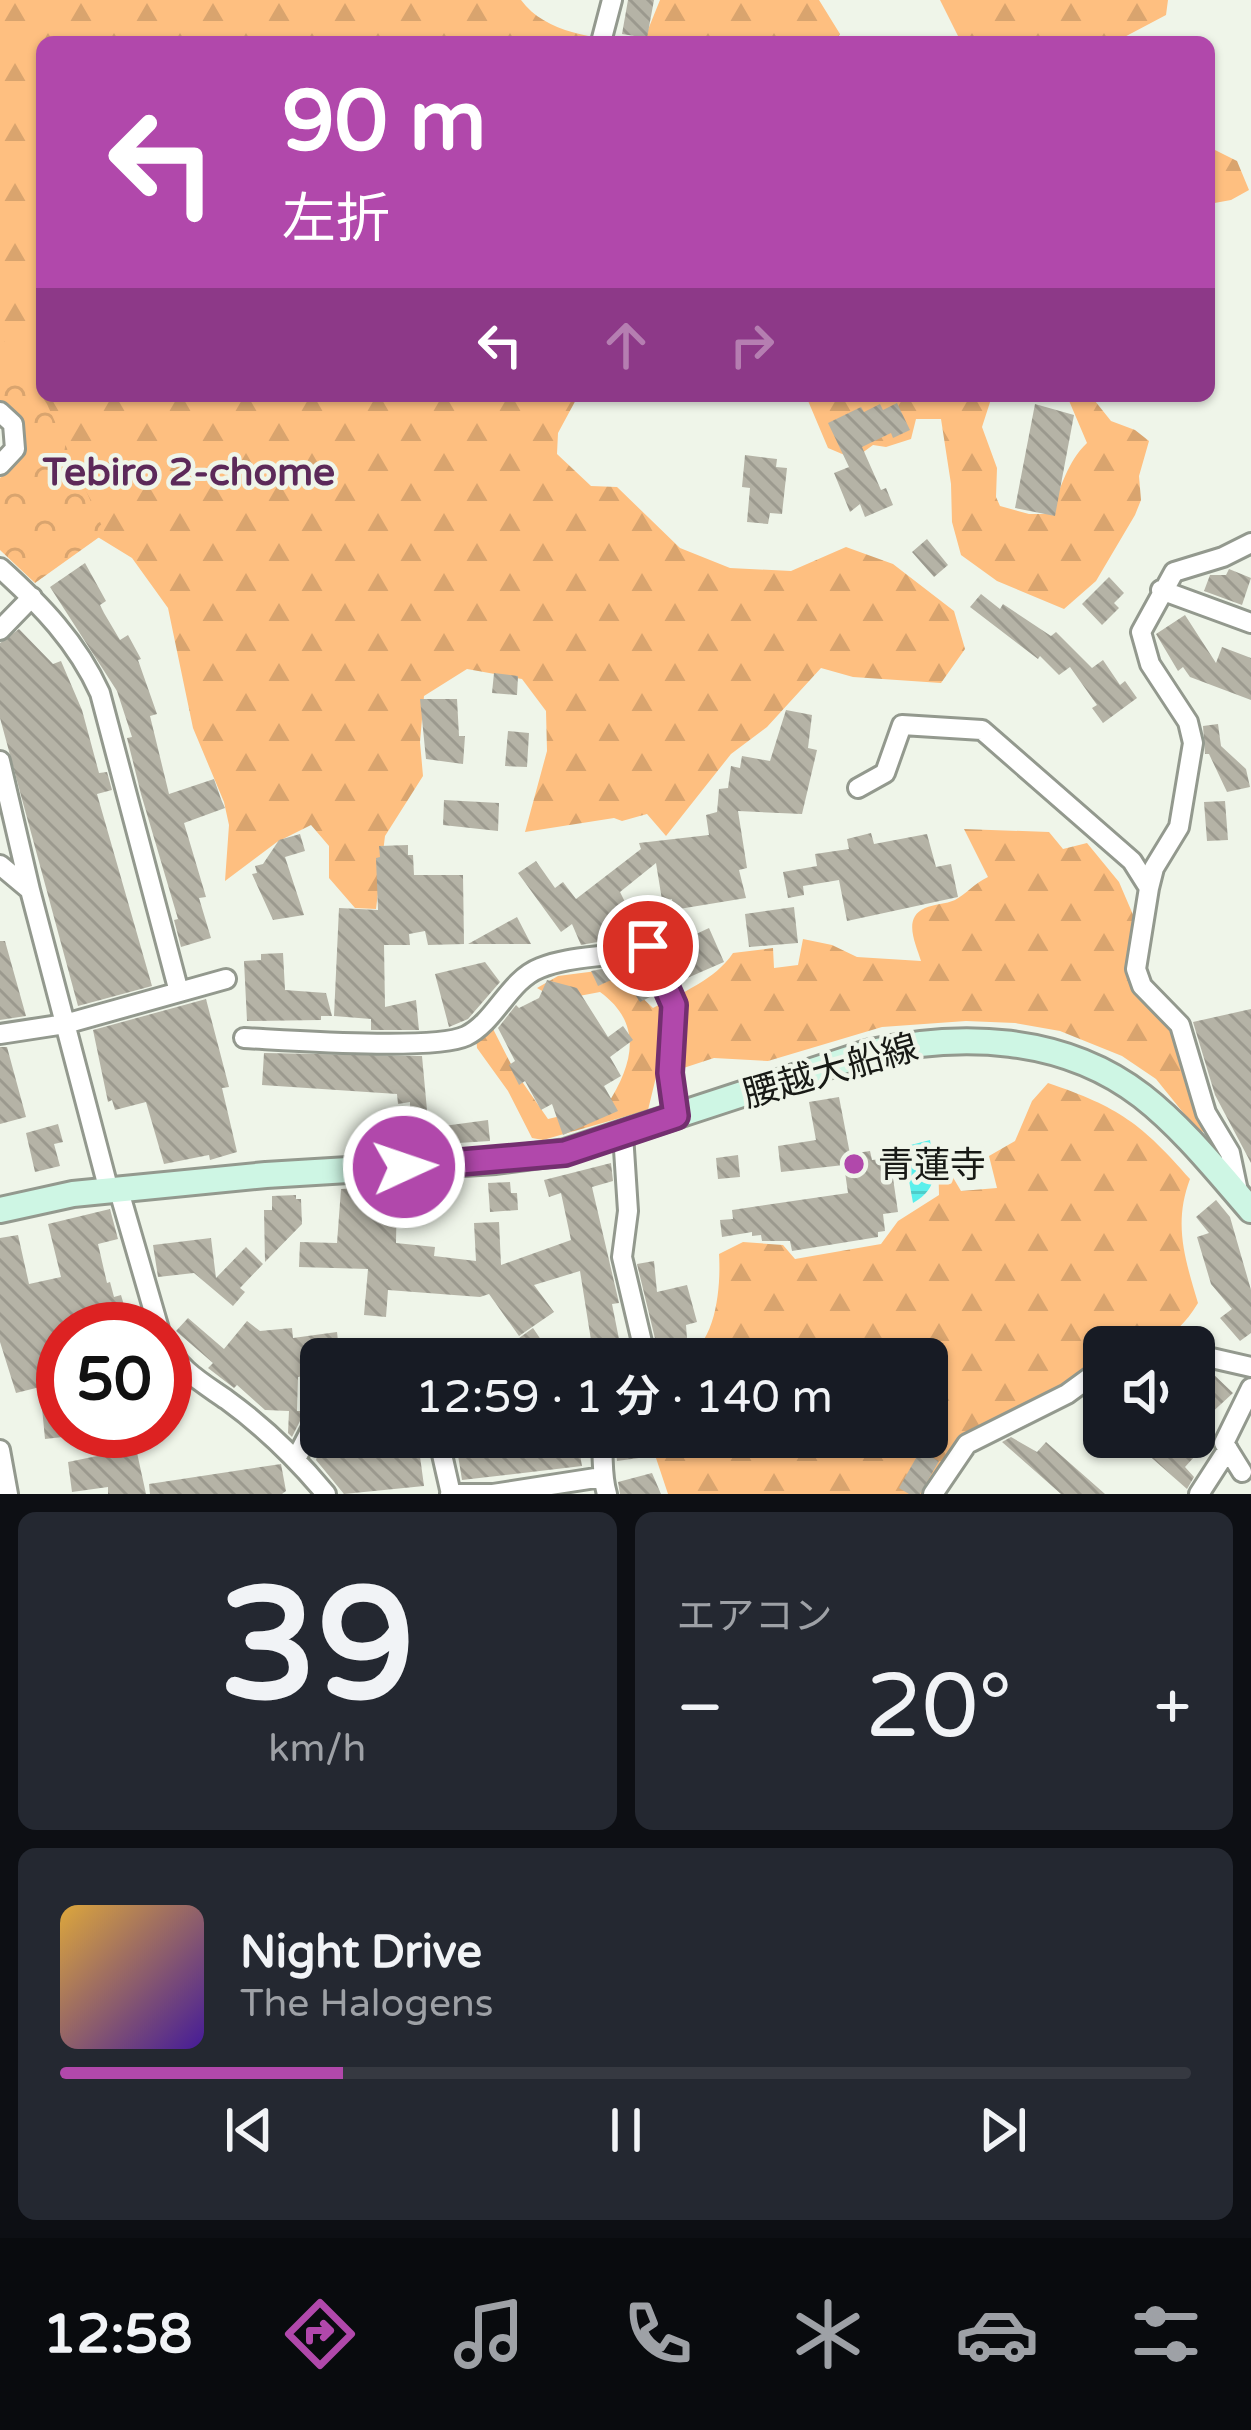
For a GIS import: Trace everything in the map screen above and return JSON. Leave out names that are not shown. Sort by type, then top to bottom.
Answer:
[{"type":"main road","name":"腰越大船線","points":[[0,1210],[114,1191],[266,1175],[565,1153],[890,1048],[960,1039],[1049,1050],[1139,1094],[1177,1126],[1245,1203]]},
{"type":"street","points":[[603,36],[612,0]]},
{"type":"street","points":[[0,412],[13,424],[15,449],[0,466]]},
{"type":"street","points":[[1245,1203],[1231,1153],[1206,1113],[1180,1024],[1142,986],[1136,969],[1154,868],[1179,827],[1193,743],[1187,722],[1150,664],[1141,632],[1174,572],[1251,543]]},
{"type":"street","points":[[0,568],[74,646],[100,694],[178,992]]},
{"type":"street","points":[[1162,590],[1251,623]]},
{"type":"street","points":[[0,630],[32,597]]},
{"type":"street","points":[[858,788],[885,773],[902,725],[982,730],[1132,862],[1149,888]]},
{"type":"street","points":[[0,761],[65,1024],[150,1302]]},
{"type":"street","points":[[0,866],[30,890]]},
{"type":"street","points":[[244,1038],[426,1042],[467,1036],[533,970],[553,963],[620,957],[648,946],[674,1005],[670,1073],[676,1116]]},
{"type":"street","points":[[0,1034],[65,1024],[226,979]]},
{"type":"street","points":[[622,1134],[628,1211],[622,1256],[641,1338]]},
{"type":"street","points":[[1215,1359],[1251,1367]]},
{"type":"street","points":[[192,1377],[296,1459],[326,1494]]},
{"type":"street","points":[[933,1494],[967,1444],[1083,1382]]},
{"type":"street","points":[[1241,1472],[1224,1443],[1251,1388]]},
{"type":"street","points":[[1199,1494],[1228,1449]]},
{"type":"street","points":[[0,1450],[8,1494]]},
{"type":"street","points":[[296,1459],[300,1451]]},
{"type":"street","points":[[443,1458],[451,1494],[604,1485]]},
{"type":"green space","points":[[0,0],[521,0],[544,20],[588,36],[36,36],[36,402],[575,402],[558,433],[557,454],[591,486],[617,487],[680,548],[730,568],[791,571],[846,547],[893,564],[954,611],[965,649],[941,683],[853,677],[821,668],[767,727],[731,754],[666,836],[647,814],[525,832],[547,751],[546,711],[522,679],[467,669],[424,696],[423,776],[385,836],[376,909],[355,908],[329,878],[329,846],[311,825],[277,842],[225,881],[229,825],[193,728],[168,608],[132,558],[70,520],[0,365]]},
{"type":"green space","points":[[660,0],[819,0],[840,34],[839,36],[645,36]]},
{"type":"green space","points":[[940,0],[1168,0],[1166,15],[1126,36],[958,36]]},
{"type":"green space","points":[[1215,150],[1237,161],[1249,190],[1215,203]]},
{"type":"green space","points":[[0,335],[36,388],[36,402],[47,404],[105,533],[35,583],[0,550],[0,478],[24,453],[18,421],[0,403]]},
{"type":"green space","points":[[809,402],[990,402],[982,427],[997,468],[1000,506],[1047,514],[1087,443],[1070,402],[1096,402],[1111,421],[1149,441],[1135,515],[1096,581],[1064,609],[997,581],[961,555],[952,522],[941,419],[916,419],[911,439],[886,447],[873,445],[854,459],[828,448]]},
{"type":"green space","points":[[964,829],[1049,832],[1063,849],[1087,843],[1119,882],[1137,924],[1133,963],[1175,1028],[1212,1133],[1198,1131],[1156,1079],[1122,1056],[1060,1031],[1015,1023],[882,1027],[768,1061],[714,1058],[656,1077],[648,1110],[543,1140],[532,1138],[508,1091],[477,1048],[476,1036],[490,1023],[514,1070],[548,1119],[607,1105],[628,1060],[630,1045],[623,1018],[600,992],[558,1000],[537,988],[558,976],[612,969],[653,1008],[707,978],[733,953],[773,948],[774,968],[798,965],[803,939],[857,957],[921,961],[912,932],[918,912],[955,900],[988,877]]},
{"type":"green space","points":[[1048,1083],[1093,1100],[1128,1119],[1190,1179],[1182,1226],[1198,1303],[1189,1317],[1180,1326],[1083,1326],[1083,1370],[1050,1394],[984,1424],[958,1444],[924,1494],[668,1494],[656,1458],[948,1458],[948,1338],[705,1338],[717,1297],[719,1254],[743,1242],[783,1245],[795,1259],[881,1244],[898,1221],[939,1195],[938,1152],[961,1191],[997,1188],[989,1156],[1015,1141],[1032,1101]]},
{"type":"water","points":[[930,1140],[932,1184],[913,1203],[903,1147]]},
{"type":"building","points":[[628,0],[654,0],[647,36],[622,34]]},
{"type":"building","points":[[897,403],[910,430],[862,447],[893,505],[865,517],[860,504],[850,512],[834,473],[849,467],[828,423],[861,407],[864,412],[880,404],[883,410]]},
{"type":"building","points":[[1035,404],[1074,415],[1055,516],[1015,508]]},
{"type":"building","points":[[745,455],[777,459],[776,467],[787,468],[782,514],[770,513],[768,524],[747,522],[750,488],[742,487]]},
{"type":"building","points":[[927,539],[948,565],[934,577],[912,552]]},
{"type":"building","points":[[85,563],[106,601],[100,605],[104,613],[120,640],[128,635],[141,659],[157,714],[150,716],[169,794],[214,779],[225,808],[184,823],[206,897],[199,898],[211,938],[181,947],[174,920],[178,919],[117,691],[50,587]]},
{"type":"building","points":[[1229,569],[1251,578],[1242,605],[1204,591],[1210,575],[1226,575]]},
{"type":"building","points":[[1109,577],[1124,593],[1114,603],[1119,608],[1102,625],[1082,604]]},
{"type":"building","points":[[981,594],[1051,636],[1056,632],[1092,668],[1103,660],[1120,685],[1125,681],[1137,698],[1103,723],[1092,708],[1097,705],[1070,667],[1059,675],[970,607]]},
{"type":"building","points":[[1185,615],[1216,663],[1222,647],[1251,658],[1251,700],[1190,677],[1183,667],[1178,671],[1156,634]]},
{"type":"building","points":[[19,629],[53,664],[61,661],[82,710],[99,773],[107,772],[112,790],[97,794],[152,986],[78,1006],[0,718],[0,643]]},
{"type":"building","points":[[494,673],[518,676],[517,695],[492,693]]},
{"type":"building","points":[[420,699],[457,699],[459,736],[465,736],[463,764],[426,759]]},
{"type":"building","points":[[786,710],[812,715],[808,748],[817,750],[802,814],[738,811],[747,868],[739,870],[746,898],[673,910],[672,899],[662,900],[656,863],[620,892],[641,934],[581,945],[572,924],[561,932],[518,873],[536,861],[555,888],[563,882],[576,899],[641,849],[639,843],[709,835],[706,815],[717,812],[719,789],[728,788],[731,766],[740,768],[742,756],[770,761]]},
{"type":"building","points":[[1218,724],[1221,746],[1246,769],[1250,787],[1227,792],[1205,754],[1203,726]]},
{"type":"building","points":[[508,731],[529,733],[527,767],[505,766]]},
{"type":"building","points":[[444,800],[499,803],[498,831],[443,825]]},
{"type":"building","points":[[1225,801],[1228,840],[1207,841],[1204,802]]},
{"type":"building","points":[[871,833],[874,844],[927,834],[936,867],[951,864],[958,897],[847,921],[839,880],[803,886],[804,895],[788,898],[783,872],[817,866],[815,854],[849,849],[847,839]]},
{"type":"building","points":[[300,834],[305,851],[285,857],[304,915],[273,920],[252,874],[279,840]]},
{"type":"building","points":[[408,845],[414,875],[463,875],[464,944],[428,945],[425,931],[409,934],[410,945],[384,945],[385,1007],[416,1000],[419,1030],[371,1030],[371,1019],[334,1016],[339,908],[378,910],[379,846]]},
{"type":"building","points":[[794,907],[798,943],[749,947],[745,914]]},
{"type":"building","points":[[517,917],[531,944],[468,944]]},
{"type":"building","points":[[709,928],[724,962],[678,982],[664,949]]},
{"type":"building","points":[[0,941],[5,941],[26,1016],[0,1020]]},
{"type":"building","points":[[283,953],[285,990],[326,993],[332,1016],[247,1021],[244,961]]},
{"type":"building","points":[[485,962],[500,982],[468,1019],[449,1027],[435,974]]},
{"type":"building","points":[[640,962],[654,995],[640,1002],[622,975],[598,986],[591,971]]},
{"type":"building","points":[[547,980],[577,988],[608,1037],[623,1026],[633,1040],[610,1057],[621,1076],[604,1086],[618,1111],[563,1135],[552,1104],[541,1110],[525,1081],[519,1085],[509,1065],[515,1061],[498,1028],[516,1005],[519,1008],[539,998]]},
{"type":"building","points":[[206,999],[229,1087],[222,1088],[237,1152],[164,1164],[146,1102],[115,1110],[112,1100],[108,1102],[93,1030]]},
{"type":"building","points":[[1251,1009],[1251,1163],[1215,1095],[1193,1022]]},
{"type":"building","points":[[0,1047],[7,1047],[26,1117],[0,1124]]},
{"type":"building","points":[[264,1053],[422,1056],[428,1121],[414,1130],[488,1120],[490,1141],[410,1146],[410,1102],[398,1104],[397,1094],[262,1085]]},
{"type":"building","points":[[839,1097],[850,1154],[870,1151],[872,1160],[890,1158],[898,1212],[883,1214],[885,1231],[878,1232],[878,1237],[792,1251],[790,1241],[762,1241],[761,1235],[752,1236],[752,1232],[722,1237],[720,1220],[733,1219],[732,1210],[848,1193],[844,1165],[781,1172],[778,1146],[816,1140],[809,1102]]},
{"type":"building","points":[[58,1124],[63,1142],[54,1144],[60,1166],[35,1172],[26,1133]]},
{"type":"building","points":[[738,1155],[740,1177],[718,1179],[716,1158]]},
{"type":"building","points":[[611,1163],[613,1181],[592,1187],[619,1303],[612,1304],[619,1338],[591,1338],[580,1271],[534,1285],[554,1312],[519,1336],[489,1294],[388,1290],[386,1317],[364,1315],[368,1269],[299,1267],[300,1242],[337,1243],[341,1189],[397,1187],[396,1243],[435,1247],[434,1256],[476,1261],[474,1223],[499,1222],[501,1265],[571,1240],[561,1193],[549,1197],[544,1180]]},
{"type":"building","points":[[510,1182],[511,1193],[517,1193],[518,1210],[490,1212],[488,1183]]},
{"type":"building","points":[[272,1196],[301,1199],[302,1224],[265,1262],[264,1210],[272,1210]]},
{"type":"building","points":[[1216,1200],[1230,1217],[1251,1290],[1251,1333],[1240,1341],[1220,1318],[1232,1309],[1211,1284],[1197,1237],[1209,1233],[1196,1217]]},
{"type":"building","points":[[110,1209],[118,1239],[98,1244],[107,1283],[114,1297],[121,1295],[123,1302],[36,1302],[36,1388],[16,1393],[0,1342],[0,1238],[18,1235],[29,1284],[61,1277],[48,1224]]},
{"type":"building","points":[[211,1238],[216,1278],[246,1247],[263,1264],[240,1288],[245,1292],[233,1306],[194,1273],[158,1277],[153,1245]]},
{"type":"building","points":[[654,1261],[657,1292],[687,1285],[697,1322],[686,1325],[687,1338],[655,1338],[637,1264]]},
{"type":"building","points":[[192,1321],[224,1349],[247,1321],[260,1331],[292,1328],[293,1338],[337,1332],[338,1338],[300,1338],[300,1421],[292,1437],[289,1411],[265,1410],[208,1368],[213,1363],[192,1345]]},
{"type":"building","points":[[533,1328],[540,1338],[519,1338]]},
{"type":"building","points":[[1215,1376],[1233,1393],[1215,1410]]},
{"type":"building","points":[[1011,1437],[1037,1452],[1046,1442],[1105,1494],[1061,1494],[1002,1442]]},
{"type":"building","points":[[138,1458],[146,1494],[108,1494],[108,1487],[72,1492],[68,1462]]},
{"type":"building","points":[[420,1458],[424,1486],[344,1494],[316,1460]]},
{"type":"building","points":[[458,1458],[581,1458],[582,1466],[462,1480]]},
{"type":"building","points":[[916,1458],[939,1461],[920,1494],[899,1488]]},
{"type":"building","points":[[1152,1458],[1193,1458],[1185,1467],[1194,1477],[1187,1489]]},
{"type":"building","points":[[281,1464],[286,1491],[282,1494],[150,1494],[149,1484]]},
{"type":"building","points":[[652,1473],[661,1494],[620,1494],[618,1482]]},
{"type":"place","name":"青蓮寺","points":[[854,1164]]},
{"type":"district","name":"Tebiro 2-chome","points":[[189,471]]},
{"type":"route","points":[[404,1167],[565,1153],[676,1116],[670,1073],[674,1005],[648,946]]}]
